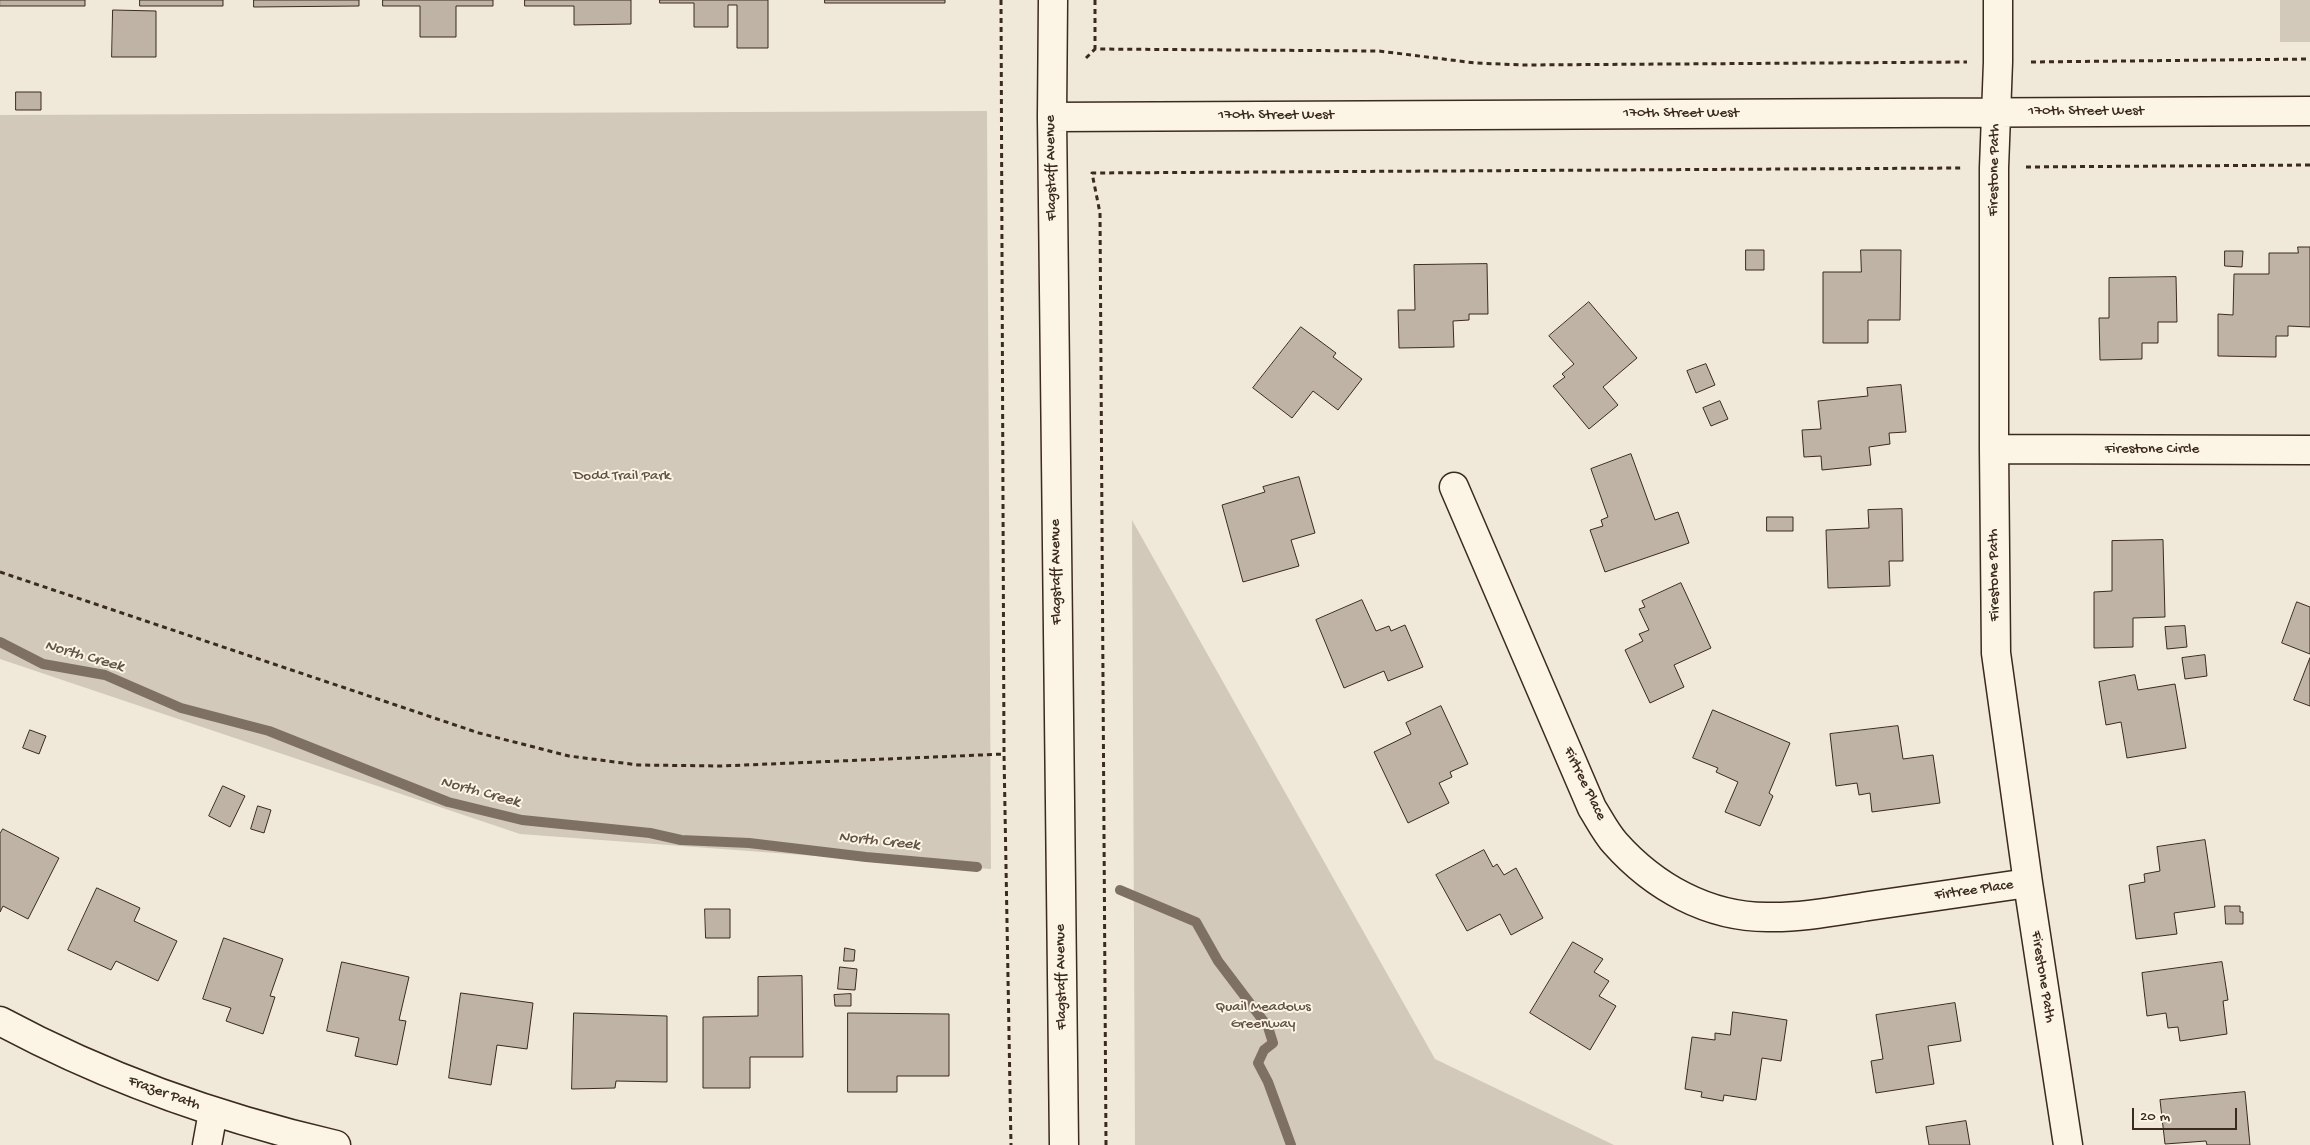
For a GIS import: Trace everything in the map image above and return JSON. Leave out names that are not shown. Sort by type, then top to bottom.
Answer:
[{"type":"street","name":"Flagstaff Avenue","points":[[1053,0],[1052,117],[1064,1145]]},
{"type":"street","name":"Firestone Path","points":[[1998,0],[1994,168],[1996,652],[2028,884],[2068,1145]]},
{"type":"street","name":"170th Street West","points":[[1052,117],[2310,110]]},
{"type":"street","name":"Firestone Circle","points":[[1994,449],[2310,450]]},
{"type":"street","name":"Firtree Place","points":[[1454,487],[1592,808],[1614,841],[1637,866],[1665,886],[1697,904],[1729,914],[1768,917],[1808,914],[2028,884]]},
{"type":"street","name":"Frazer Path","points":[[0,1021],[73,1058],[136,1085],[213,1112],[336,1145]]},
{"type":"street","points":[[207,1145],[213,1112]]},
{"type":"path","points":[[1001,0],[1004,754],[1010,1145]]},
{"type":"path","points":[[1086,58],[1095,49],[1095,0]]},
{"type":"path","points":[[1095,49],[1379,51],[1475,62],[1524,65],[2310,59]]},
{"type":"path","points":[[1106,1145],[1100,213],[1092,173],[2310,165]]},
{"type":"path","points":[[0,572],[479,733],[570,756],[638,765],[722,766],[1004,754]]},
{"type":"green space","points":[[2280,0],[2310,0],[2310,42],[2280,42]]},
{"type":"green space","name":"Dodd Trail Park","points":[[987,111],[991,869],[520,834],[0,659],[0,115]]},
{"type":"green space","name":"Quail Meadows Greenway","points":[[1132,520],[1435,1059],[1614,1145],[1135,1145]]},
{"type":"building","points":[[0,0],[85,0],[85,6],[0,6]]},
{"type":"building","points":[[140,0],[223,0],[223,6],[140,6]]},
{"type":"building","points":[[254,0],[359,0],[359,6],[254,7]]},
{"type":"building","points":[[383,0],[493,0],[493,6],[456,6],[456,37],[420,37],[420,6],[383,6]]},
{"type":"building","points":[[525,0],[631,0],[631,24],[574,25],[574,6],[525,6]]},
{"type":"building","points":[[660,0],[768,0],[768,48],[737,48],[737,5],[728,5],[728,27],[694,27],[694,3],[660,3]]},
{"type":"building","points":[[825,0],[945,0],[945,3],[825,3]]},
{"type":"building","points":[[113,10],[156,11],[156,57],[112,57]]},
{"type":"building","points":[[16,92],[41,92],[41,110],[16,110]]},
{"type":"building","points":[[2298,247],[2310,247],[2310,327],[2288,326],[2288,336],[2276,336],[2276,357],[2218,356],[2218,314],[2233,315],[2234,274],[2269,274],[2269,253],[2298,253]]},
{"type":"building","points":[[1746,250],[1764,250],[1764,270],[1746,270]]},
{"type":"building","points":[[1861,250],[1901,250],[1900,320],[1868,320],[1868,343],[1823,343],[1823,272],[1861,272]]},
{"type":"building","points":[[2225,251],[2243,251],[2242,267],[2225,266]]},
{"type":"building","points":[[1487,264],[1488,314],[1469,314],[1469,320],[1453,321],[1454,347],[1399,348],[1398,310],[1415,310],[1414,265]]},
{"type":"building","points":[[2176,277],[2177,322],[2158,322],[2158,343],[2142,343],[2142,359],[2100,360],[2099,318],[2109,318],[2109,278]]},
{"type":"building","points":[[1589,302],[1637,358],[1603,387],[1618,405],[1589,429],[1553,386],[1565,377],[1562,374],[1574,364],[1549,336]]},
{"type":"building","points":[[1301,327],[1336,353],[1333,357],[1362,379],[1338,410],[1313,391],[1292,418],[1253,388]]},
{"type":"building","points":[[1706,364],[1715,385],[1696,393],[1687,371]]},
{"type":"building","points":[[1901,385],[1906,432],[1889,433],[1890,444],[1869,447],[1871,465],[1822,470],[1821,456],[1804,457],[1802,430],[1821,429],[1818,401],[1868,396],[1867,388]]},
{"type":"building","points":[[1720,401],[1728,419],[1711,426],[1703,408]]},
{"type":"building","points":[[1631,454],[1655,520],[1678,512],[1689,543],[1605,572],[1590,530],[1603,526],[1601,520],[1608,517],[1591,469]]},
{"type":"building","points":[[1299,477],[1315,533],[1291,540],[1299,566],[1243,582],[1222,505],[1265,492],[1263,487]]},
{"type":"building","points":[[1902,509],[1903,561],[1889,561],[1890,586],[1828,588],[1826,530],[1869,528],[1868,510]]},
{"type":"building","points":[[1767,517],[1793,517],[1793,531],[1767,531]]},
{"type":"building","points":[[2163,540],[2165,617],[2133,618],[2133,647],[2094,648],[2094,592],[2112,591],[2112,541]]},
{"type":"building","points":[[1681,583],[1711,648],[1674,665],[1684,687],[1650,703],[1625,650],[1643,641],[1639,634],[1649,630],[1639,609],[1645,607],[1642,601]]},
{"type":"building","points":[[1362,600],[1376,631],[1389,626],[1391,631],[1405,625],[1423,667],[1388,681],[1384,671],[1344,688],[1316,620]]},
{"type":"building","points":[[2297,602],[2310,607],[2310,654],[2282,643]]},
{"type":"building","points":[[2185,626],[2187,647],[2167,649],[2165,627]]},
{"type":"building","points":[[2205,655],[2207,676],[2185,679],[2182,658]]},
{"type":"building","points":[[2310,658],[2310,706],[2294,700]]},
{"type":"building","points":[[2135,675],[2138,690],[2175,684],[2186,748],[2127,758],[2121,722],[2106,725],[2099,682]]},
{"type":"building","points":[[1441,706],[1468,764],[1450,772],[1452,777],[1439,783],[1449,803],[1408,823],[1374,752],[1411,734],[1406,723]]},
{"type":"building","points":[[1713,710],[1790,743],[1769,793],[1773,796],[1760,826],[1725,812],[1738,782],[1716,772],[1718,768],[1693,758]]},
{"type":"building","points":[[1898,726],[1903,759],[1933,755],[1940,803],[1872,812],[1870,793],[1859,795],[1857,783],[1836,786],[1830,734]]},
{"type":"building","points":[[30,730],[46,736],[39,754],[23,748]]},
{"type":"building","points":[[223,786],[245,796],[230,827],[209,816]]},
{"type":"building","points":[[258,806],[271,810],[264,833],[251,829]]},
{"type":"building","points":[[3,829],[59,858],[28,919],[3,906],[0,912],[0,834]]},
{"type":"building","points":[[2205,840],[2215,907],[2174,913],[2177,934],[2136,939],[2129,885],[2145,882],[2144,874],[2160,871],[2157,847]]},
{"type":"building","points":[[1484,850],[1493,867],[1497,864],[1504,875],[1516,868],[1543,918],[1511,935],[1500,914],[1467,931],[1436,875]]},
{"type":"building","points":[[97,888],[140,908],[134,921],[177,941],[158,981],[116,961],[111,970],[68,950]]},
{"type":"building","points":[[2225,906],[2240,906],[2240,912],[2243,912],[2243,924],[2226,924]]},
{"type":"building","points":[[705,909],[730,909],[730,938],[706,938]]},
{"type":"building","points":[[224,938],[283,959],[270,996],[275,997],[263,1034],[226,1021],[231,1008],[203,999]]},
{"type":"building","points":[[1573,942],[1603,959],[1594,972],[1609,981],[1599,996],[1616,1006],[1590,1050],[1530,1013]]},
{"type":"building","points":[[845,948],[855,950],[854,961],[844,961]]},
{"type":"building","points":[[342,962],[409,977],[399,1020],[406,1021],[397,1065],[355,1056],[359,1038],[327,1031]]},
{"type":"building","points":[[2222,962],[2228,1000],[2223,1001],[2227,1034],[2180,1041],[2178,1027],[2168,1028],[2166,1013],[2147,1016],[2142,973]]},
{"type":"building","points":[[840,967],[857,969],[855,990],[838,989]]},
{"type":"building","points":[[802,976],[803,1057],[750,1057],[750,1088],[703,1088],[703,1017],[758,1016],[758,977]]},
{"type":"building","points":[[461,993],[533,1003],[527,1049],[497,1045],[491,1085],[449,1078]]},
{"type":"building","points":[[851,994],[851,1006],[835,1006],[834,995]]},
{"type":"building","points":[[1955,1003],[1961,1041],[1928,1046],[1934,1084],[1876,1093],[1871,1061],[1883,1059],[1876,1015]]},
{"type":"building","points":[[1733,1012],[1787,1020],[1781,1061],[1762,1058],[1756,1100],[1724,1095],[1723,1101],[1701,1097],[1702,1092],[1685,1089],[1692,1037],[1715,1040],[1715,1033],[1730,1035]]},
{"type":"building","points":[[574,1013],[667,1016],[667,1082],[616,1081],[615,1088],[572,1089]]},
{"type":"building","points":[[848,1013],[949,1014],[949,1076],[897,1076],[897,1092],[848,1092]]},
{"type":"building","points":[[2245,1092],[2250,1145],[2207,1145],[2206,1141],[2165,1144],[2160,1100]]},
{"type":"building","points":[[1966,1121],[1970,1145],[1929,1145],[1926,1127]]},
{"type":"waterway","name":"North Creek","points":[[0,642],[43,664],[105,675],[181,708],[269,731],[448,802],[522,820],[650,833],[681,840],[749,843],[866,857],[977,867]]},
{"type":"waterway","name":"North Creek","points":[[1120,890],[1196,922],[1218,961],[1268,1027],[1273,1043],[1264,1050],[1258,1063],[1268,1082],[1291,1145]]}]
